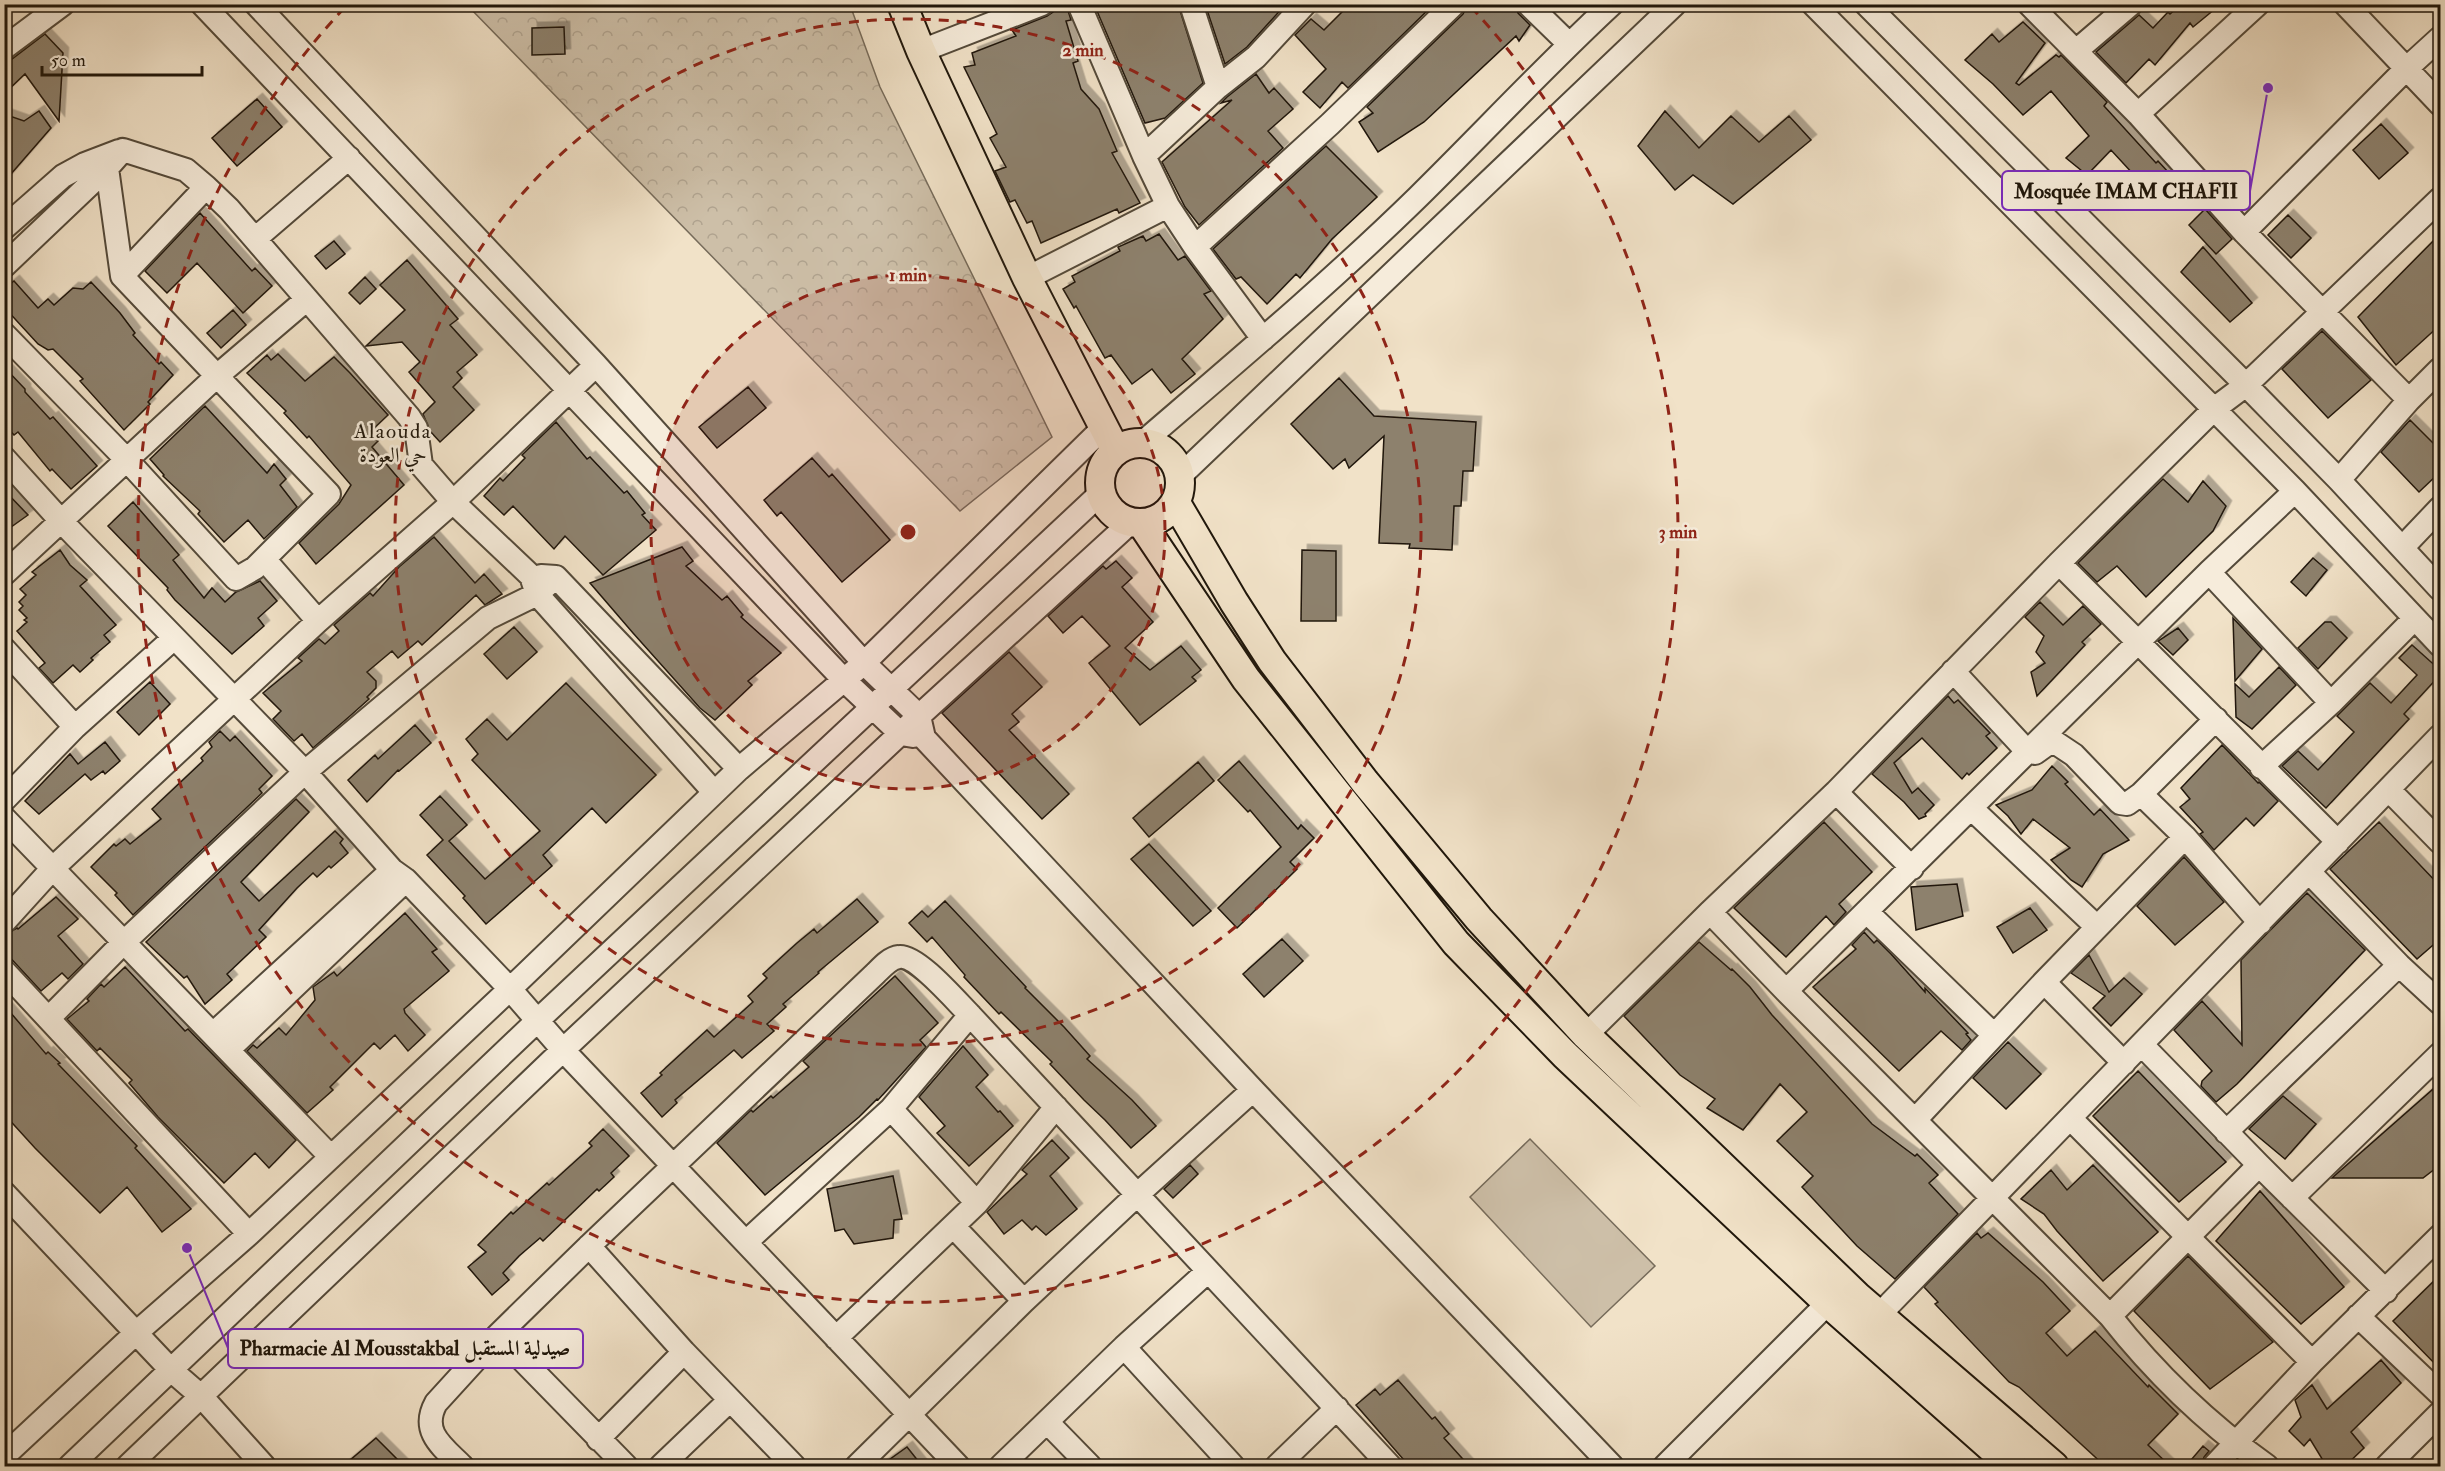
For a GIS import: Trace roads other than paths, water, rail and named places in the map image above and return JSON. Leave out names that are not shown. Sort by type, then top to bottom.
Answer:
[{"type":"main road","points":[[902,4],[921,51],[1026,278],[1120,440]]},
{"type":"main road","points":[[1120,440],[1102,470],[1101,493],[1111,512],[1136,523],[1155,521],[1167,514],[1178,490]]},
{"type":"main road","points":[[1120,440],[1155,446],[1167,453],[1176,463],[1178,490],[1234,602],[1272,661],[1365,782],[1479,919],[1586,1035],[1879,1315],[2054,1467]]},
{"type":"main road","points":[[1136,523],[1246,679],[1456,943],[1565,1055],[1828,1303],[2012,1467]]},
{"type":"street","points":[[7,46],[40,4]]},
{"type":"street","points":[[7,46],[63,4]]},
{"type":"street","points":[[202,4],[844,680],[901,734]]},
{"type":"street","points":[[256,4],[596,365],[864,663],[891,690],[921,727],[1253,1090],[1612,1467]]},
{"type":"street","points":[[921,51],[1042,4]]},
{"type":"street","points":[[1079,4],[1144,156],[1168,206],[1195,247],[1263,339]]},
{"type":"street","points":[[1191,4],[1218,87]]},
{"type":"street","points":[[1144,156],[1218,87],[1256,57],[1305,4]]},
{"type":"street","points":[[1195,247],[1330,124],[1454,4]]},
{"type":"street","points":[[1528,4],[1569,44]]},
{"type":"street","points":[[4,1456],[136,1333],[331,1158],[738,769],[864,663],[1120,440],[1263,339],[1417,199],[1569,44],[1612,4]]},
{"type":"street","points":[[1178,490],[1675,4]]},
{"type":"street","points":[[1813,4],[2295,491],[2440,645]]},
{"type":"street","points":[[1866,4],[2246,385],[2339,480],[2440,589]]},
{"type":"street","points":[[2029,4],[2138,114],[2244,232],[2409,400]]},
{"type":"street","points":[[2076,51],[2130,4]]},
{"type":"street","points":[[2138,114],[2258,4]]},
{"type":"street","points":[[2345,4],[2440,104]]},
{"type":"street","points":[[2244,232],[2406,69],[2440,39]]},
{"type":"street","points":[[4,266],[123,150]]},
{"type":"street","points":[[4,228],[63,176],[85,164],[123,150],[186,170],[206,187],[255,239],[409,417],[416,428],[421,465],[453,502],[534,585],[714,792]]},
{"type":"street","points":[[255,239],[349,159]]},
{"type":"street","points":[[4,334],[126,459],[236,579],[255,568],[329,494],[122,276],[107,168]]},
{"type":"street","points":[[122,276],[206,187]]},
{"type":"street","points":[[1586,1035],[1836,792],[2059,563],[2214,409],[2246,385],[2440,199]]},
{"type":"street","points":[[1026,278],[1168,206]]},
{"type":"street","points":[[4,574],[217,376],[306,300]]},
{"type":"street","points":[[4,922],[53,868],[318,621],[453,502],[596,365]]},
{"type":"street","points":[[2339,480],[2409,400],[2440,369]]},
{"type":"street","points":[[4,458],[62,522],[305,772],[399,875],[510,989],[563,1050],[958,1467]]},
{"type":"street","points":[[1786,991],[2209,572],[2295,491]]},
{"type":"street","points":[[70,1467],[537,1021],[1101,493]]},
{"type":"street","points":[[2402,548],[2440,508]]},
{"type":"street","points":[[128,1467],[563,1050],[901,734],[921,727],[1136,523]]},
{"type":"street","points":[[264,559],[318,621]]},
{"type":"street","points":[[2059,563],[2338,842]]},
{"type":"street","points":[[2209,572],[2331,703]]},
{"type":"street","points":[[49,1018],[123,943],[305,772],[488,618],[534,585],[556,577],[738,769]]},
{"type":"street","points":[[2261,767],[2331,703],[2414,619]]},
{"type":"street","points":[[4,800],[75,727],[174,638]]},
{"type":"street","points":[[4,649],[75,727]]},
{"type":"street","points":[[1953,671],[2029,752],[2035,753],[2049,743],[2056,742],[2074,755],[2120,803],[2127,804],[2141,794],[2216,719]]},
{"type":"street","points":[[1879,1315],[2440,736]]},
{"type":"street","points":[[2389,790],[2440,842]]},
{"type":"street","points":[[1836,792],[1912,868]]},
{"type":"street","points":[[2141,794],[2185,837],[2260,922]]},
{"type":"street","points":[[1972,809],[2097,927]]},
{"type":"street","points":[[4,818],[331,1158]]},
{"type":"street","points":[[1915,1120],[2044,982],[2185,837]]},
{"type":"street","points":[[2309,872],[2399,965],[2438,994]]},
{"type":"street","points":[[221,1042],[399,875]]},
{"type":"street","points":[[1710,912],[2110,1316],[2136,1349],[2166,1380],[2236,1444],[2267,1467]]},
{"type":"street","points":[[1867,912],[1994,1035]]},
{"type":"street","points":[[462,1467],[435,1438],[430,1425],[430,1414],[436,1403],[498,1335],[589,1246],[889,961],[900,957],[910,959],[970,1015],[1390,1467]]},
{"type":"street","points":[[2226,1132],[2399,965]]},
{"type":"street","points":[[4,971],[249,1234]]},
{"type":"street","points":[[2044,982],[2124,1063]]},
{"type":"street","points":[[746,1242],[891,1109],[970,1015]]},
{"type":"street","points":[[2142,1045],[2259,1166],[2386,1291]]},
{"type":"street","points":[[2292,1198],[2440,1054]]},
{"type":"street","points":[[857,1467],[1024,1301],[1253,1090]]},
{"type":"street","points":[[836,1338],[977,1203],[1056,1107]]},
{"type":"street","points":[[891,1109],[977,1203]]},
{"type":"street","points":[[2070,1118],[2312,1362]]},
{"type":"street","points":[[2110,1316],[2259,1166]]},
{"type":"street","points":[[4,1192],[171,1370],[202,1397],[264,1467]]},
{"type":"street","points":[[953,1226],[1024,1301]]},
{"type":"street","points":[[2214,1467],[2312,1362],[2440,1236]]},
{"type":"street","points":[[589,1246],[684,1352],[794,1467]]},
{"type":"street","points":[[1001,1467],[1124,1347],[1208,1271]]},
{"type":"street","points":[[1665,1467],[1828,1303]]},
{"type":"street","points":[[2358,1316],[2440,1394]]},
{"type":"street","points":[[498,1335],[609,1456],[684,1352]]},
{"type":"street","points":[[1124,1347],[1233,1467]]},
{"type":"street","points":[[661,1467],[730,1400]]},
{"type":"street","points":[[1277,1467],[1337,1408]]},
{"type":"street","points":[[2387,1467],[2440,1413]]},
{"type":"street","points":[[1048,1423],[1090,1467]]},
{"type":"place","name":"Mosquée IMAM CHAFII","points":[[2268,88]]},
{"type":"place","name":"Pharmacie Al Mousstakbal صيدلية المستقبل","points":[[187,1248]]},
{"type":"district","name":"Alaouda حي العودة","points":[[393,443]]}]
